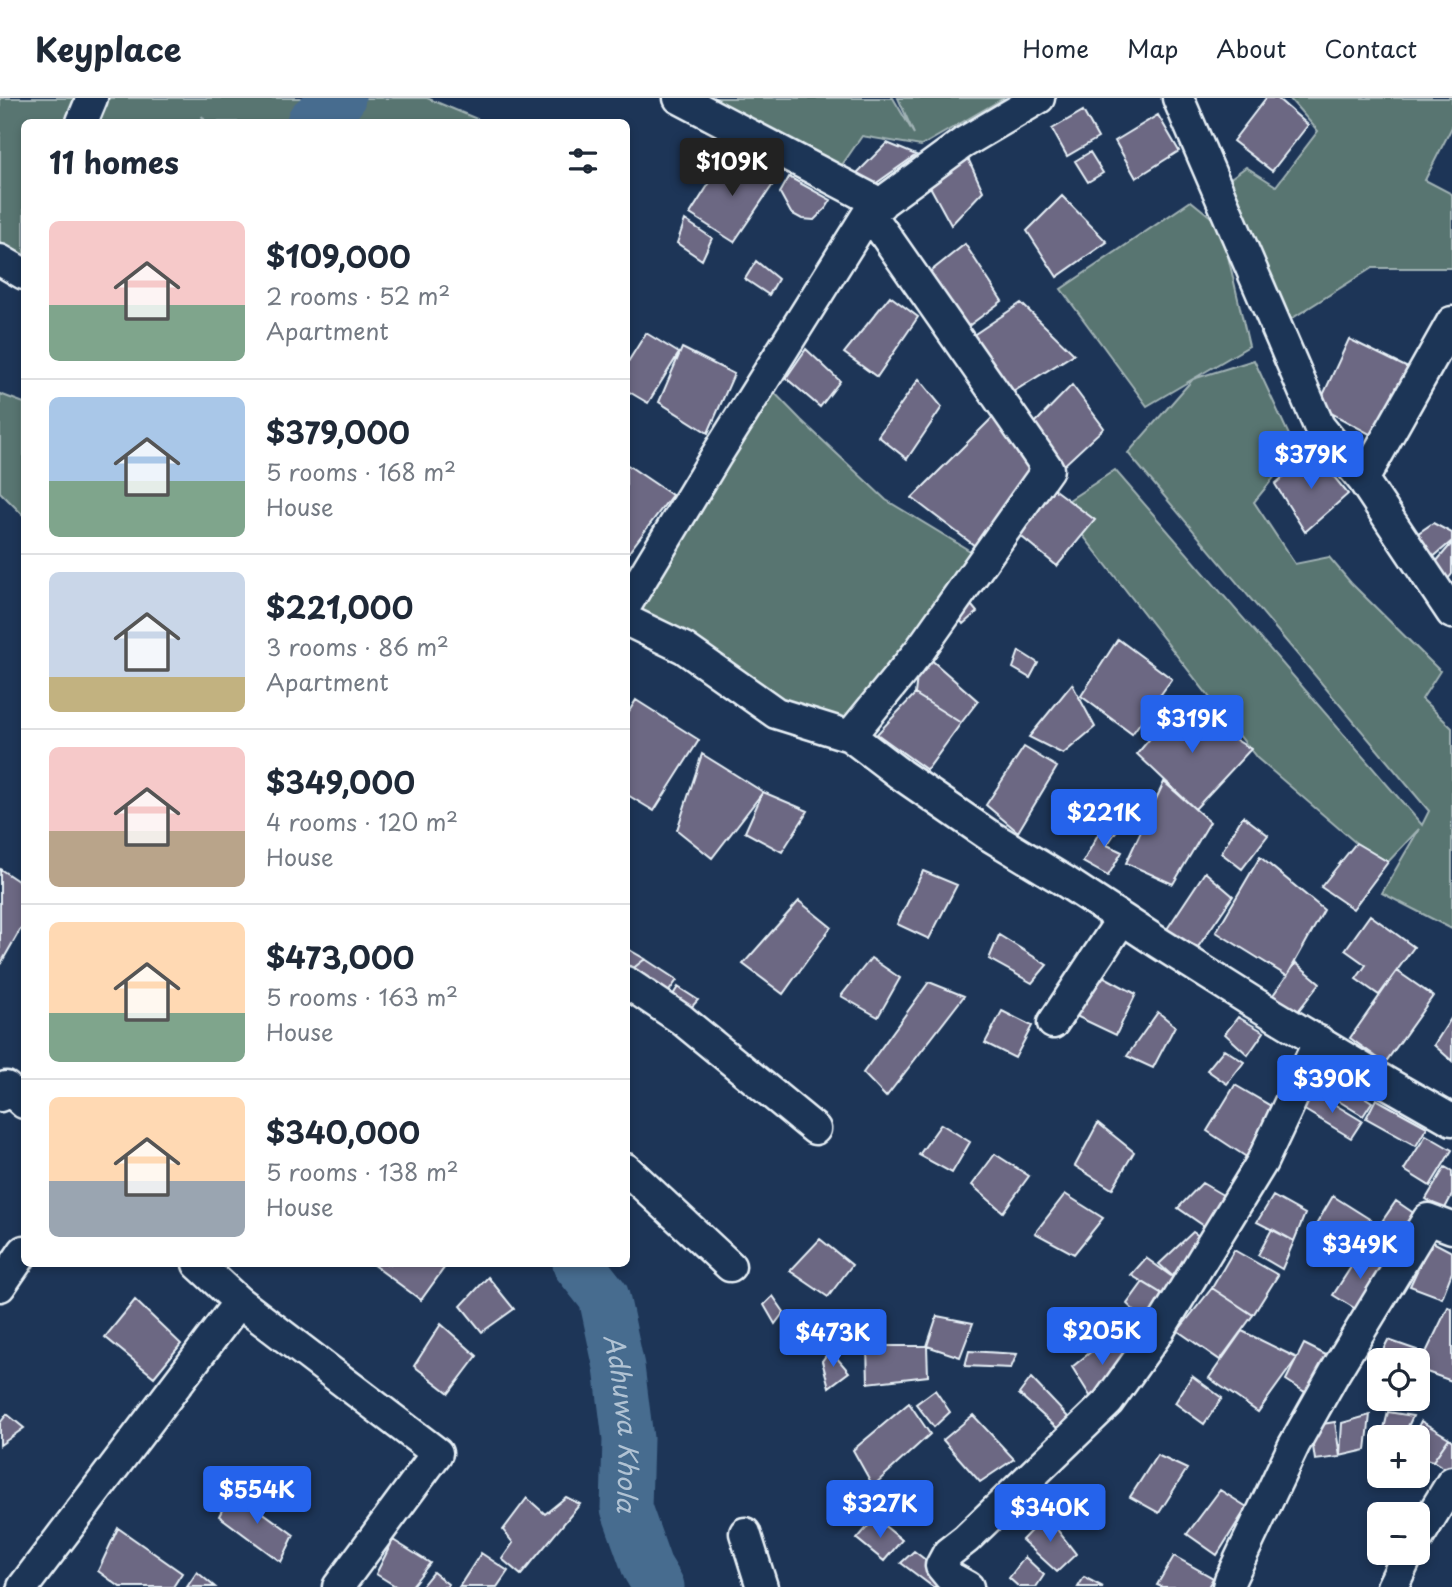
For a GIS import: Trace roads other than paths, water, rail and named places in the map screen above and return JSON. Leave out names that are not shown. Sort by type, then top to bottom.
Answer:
[{"type":"street","points":[[83,119],[92,98]]},
{"type":"street","points":[[680,98],[875,208],[1048,469],[920,650],[850,736]]},
{"type":"street","points":[[630,598],[716,456],[875,208],[963,143],[1039,98]]},
{"type":"street","points":[[1178,98],[1319,426],[1363,480],[1452,612]]},
{"type":"street","points":[[1363,480],[1452,322]]},
{"type":"street","points":[[630,622],[684,648],[776,713],[850,736],[988,834],[1387,1083],[1452,1120]]},
{"type":"street","points":[[1053,1023],[1122,919]]},
{"type":"street","points":[[630,985],[681,1020],[815,1129]]},
{"type":"street","points":[[968,1587],[950,1577],[941,1566],[948,1553],[966,1539],[1108,1402],[1158,1332],[1262,1162],[1319,1041]]},
{"type":"street","points":[[0,1096],[6,1087],[21,1100]]},
{"type":"street","points":[[630,1173],[730,1266]]},
{"type":"street","points":[[1228,1587],[1294,1445],[1428,1219],[1452,1227]]},
{"type":"street","points":[[0,1286],[21,1255]]},
{"type":"street","points":[[201,1267],[239,1302],[438,1453],[338,1587]]},
{"type":"street","points":[[23,1587],[239,1302]]},
{"type":"street","points":[[1430,1522],[1447,1500]]},
{"type":"street","points":[[746,1533],[762,1587]]},
{"type":"street","points":[[1392,1587],[1403,1565]]},
{"type":"waterway","name":"Adhuwa Khola","points":[[316,119],[340,98]]},
{"type":"waterway","name":"Adhuwa Khola","points":[[580,1267],[604,1297],[619,1367],[628,1439],[626,1508],[647,1567],[659,1587]]}]
